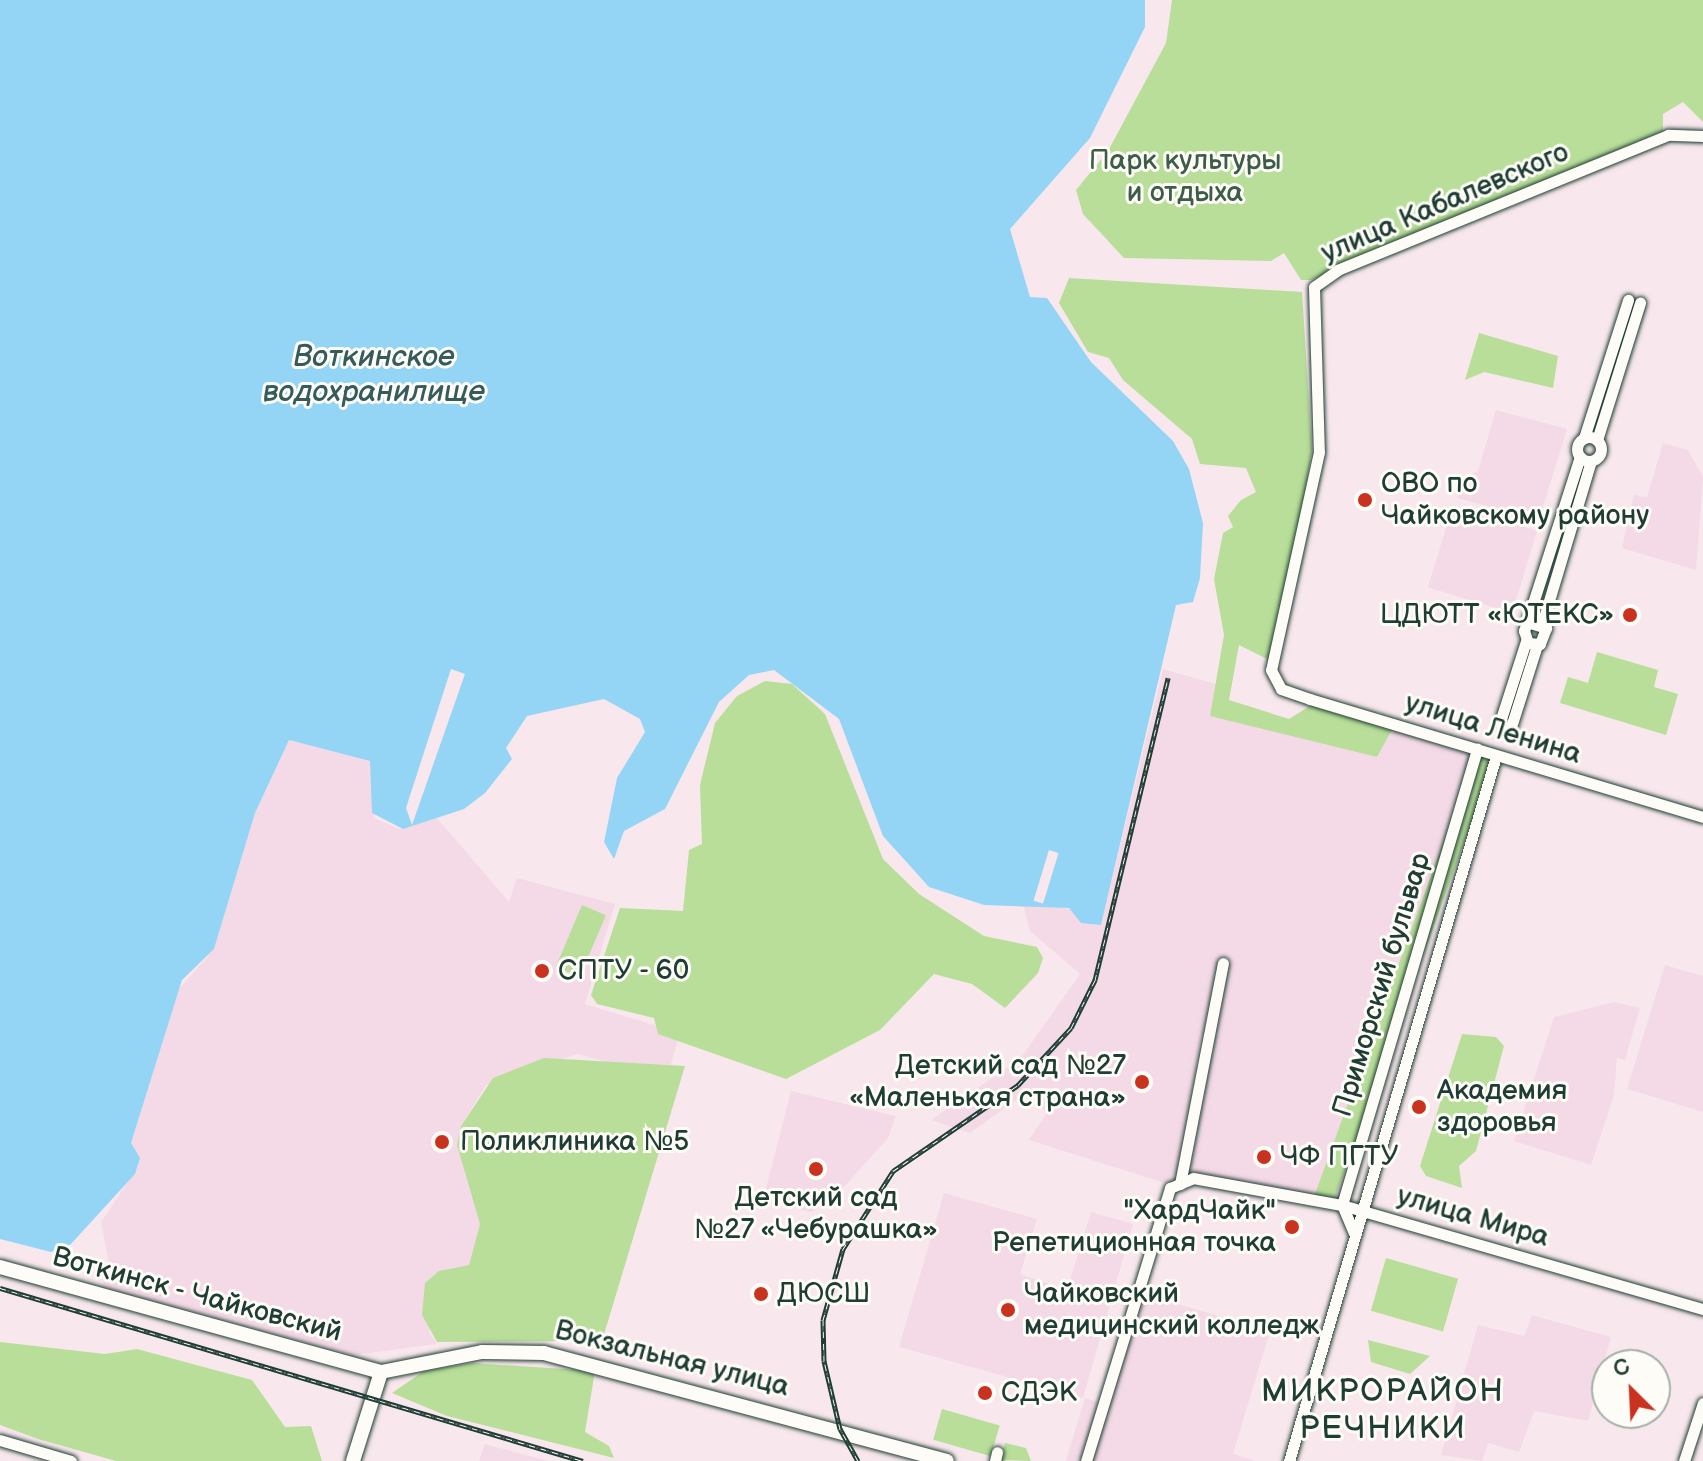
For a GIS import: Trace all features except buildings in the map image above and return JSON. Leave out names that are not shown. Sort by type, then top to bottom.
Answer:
[{"type":"main road","name":"Воткинск - Чайковский","points":[[0,1267],[381,1372]]},
{"type":"main road","name":"Вокзальная улица","points":[[381,1372],[482,1352],[544,1353],[947,1461]]},
{"type":"main road","points":[[353,1461],[381,1372]]},
{"type":"street","name":"улица Кабалевского","points":[[1272,681],[1319,452],[1314,287],[1338,270],[1668,135],[1703,136]]},
{"type":"street","points":[[1506,725],[1590,439],[1634,302]]},
{"type":"street","points":[[1586,459],[1600,454],[1590,439]]},
{"type":"street","points":[[1531,643],[1546,638],[1536,623]]},
{"type":"street","name":"улица Ленина","points":[[1272,681],[1496,756],[1703,817]]},
{"type":"street","name":"Приморский бульвар","points":[[1342,1205],[1477,749]]},
{"type":"street","name":"Приморский бульвар","points":[[1289,1461],[1496,756]]},
{"type":"street","points":[[1086,1461],[1170,1188],[1180,1184],[1223,963]]},
{"type":"street","name":"улица Мира","points":[[1180,1184],[1193,1178],[1342,1205],[1703,1309]]},
{"type":"street","points":[[1342,1205],[1354,1233]]},
{"type":"street","points":[[1684,1461],[1703,1403]]},
{"type":"street","points":[[0,1440],[71,1461]]},
{"type":"shaded area","points":[[1496,410],[1567,429],[1539,520],[1457,498],[1464,478],[1478,471]]},
{"type":"shaded area","points":[[1663,443],[1688,450],[1703,477],[1696,570],[1622,548],[1634,495],[1647,497]]},
{"type":"shaded area","points":[[1453,505],[1537,531],[1512,613],[1428,587]]},
{"type":"shaded area","points":[[1163,669],[1219,685],[1210,715],[1377,757],[1393,728],[1472,752],[1339,1202],[1195,1172],[1183,1178],[1209,1037],[1201,1034],[1177,1182],[1171,1185],[1029,1140],[1046,1114],[1031,1089],[970,1133],[931,1120],[1020,1059],[1080,974],[1030,931],[1023,904],[1073,909],[1101,925]]},
{"type":"shaded area","points":[[289,740],[370,761],[374,818],[400,829],[437,818],[509,902],[517,878],[615,904],[585,1004],[680,1033],[667,1078],[577,1054],[486,1085],[461,1126],[480,1224],[469,1265],[451,1268],[429,1332],[437,1344],[353,1355],[102,1287],[109,1263],[101,1222],[138,1167],[131,1143],[179,989],[214,949],[255,813]]},
{"type":"shaded area","points":[[1665,965],[1703,976],[1703,1112],[1627,1089]]},
{"type":"shaded area","points":[[1614,1002],[1640,1008],[1625,1060],[1617,1058],[1614,1095],[1591,1165],[1514,1141],[1554,1017]]},
{"type":"shaded area","name":"Детский сад №27 «Чебурашка»","points":[[791,1091],[896,1116],[888,1138],[832,1200],[811,1212],[763,1200]]},
{"type":"shaded area","name":"Чайковский медицинский колледж","points":[[944,1193],[1037,1219],[1020,1274],[1067,1290],[1091,1212],[1133,1224],[1083,1398],[899,1347]]},
{"type":"shaded area","points":[[1144,1294],[1270,1331],[1233,1454],[1255,1461],[1091,1461]]},
{"type":"shaded area","points":[[1532,1315],[1611,1337],[1608,1349],[1591,1349],[1591,1410],[1588,1421],[1534,1411],[1519,1452],[1488,1443],[1482,1461],[1441,1455],[1478,1325],[1524,1336]]},
{"type":"shaded area","points":[[1085,1398],[1098,1402],[1080,1461],[1066,1461]]},
{"type":"shaded area","points":[[485,1444],[548,1461],[479,1461]]},
{"type":"green space","name":"Парк культуры и отдыха","points":[[1172,0],[1703,0],[1703,122],[1683,102],[1663,114],[1663,131],[1311,280],[1301,280],[1284,253],[1271,261],[1124,258],[1083,214],[1076,190],[1108,151],[1166,43]]},
{"type":"green space","points":[[1069,278],[1302,292],[1312,450],[1295,550],[1271,661],[1239,645],[1229,700],[1289,719],[1313,704],[1393,728],[1377,757],[1210,716],[1224,635],[1214,579],[1223,533],[1233,527],[1228,516],[1241,500],[1256,492],[1246,468],[1200,464],[1192,439],[1123,380],[1109,358],[1088,352],[1059,303]]},
{"type":"green space","points":[[1479,333],[1558,356],[1553,388],[1484,372],[1465,380]]},
{"type":"green space","points":[[1597,652],[1658,670],[1654,687],[1678,694],[1666,735],[1560,703],[1568,677],[1588,683]]},
{"type":"green space","points":[[765,681],[792,684],[825,714],[883,859],[919,894],[984,936],[1037,947],[1043,958],[1038,973],[1005,1008],[972,984],[934,974],[880,1030],[786,1079],[658,1034],[654,1018],[597,1004],[591,995],[620,908],[683,911],[689,850],[702,844],[700,785],[715,723],[737,696]]},
{"type":"green space","points":[[1477,749],[1496,756],[1333,1203],[1314,1196]]},
{"type":"green space","points":[[582,905],[606,915],[580,977],[556,967]]},
{"type":"green space","points":[[1462,1034],[1496,1037],[1504,1046],[1476,1151],[1459,1166],[1462,1188],[1426,1176],[1420,1166]]},
{"type":"green space","points":[[544,1058],[685,1066],[602,1341],[437,1342],[422,1315],[425,1283],[439,1271],[469,1265],[480,1224],[457,1145],[461,1126],[493,1078]]},
{"type":"green space","points":[[1386,1258],[1458,1279],[1443,1332],[1371,1311]]},
{"type":"green space","points":[[1368,1340],[1430,1356],[1410,1374],[1371,1362]]},
{"type":"green space","points":[[0,1342],[105,1354],[137,1349],[252,1380],[285,1427],[311,1426],[322,1461],[116,1461],[0,1425]]},
{"type":"green space","points":[[472,1363],[595,1371],[585,1432],[609,1446],[614,1458],[447,1416],[392,1393],[424,1371]]},
{"type":"green space","points":[[942,1409],[1000,1426],[991,1456],[933,1440]]},
{"type":"green space","points":[[1005,1443],[1026,1448],[1031,1461],[1000,1460]]},
{"type":"water","name":"Воткинское водохранилище","points":[[0,0],[1145,0],[1145,27],[1090,138],[1010,229],[1030,297],[1047,298],[1091,362],[1173,441],[1189,469],[1203,523],[1200,578],[1193,602],[1176,605],[1101,925],[1081,923],[1069,908],[984,905],[929,887],[883,836],[839,719],[774,670],[749,675],[719,702],[665,809],[624,831],[614,859],[604,842],[617,778],[645,732],[640,719],[604,699],[527,716],[506,748],[512,759],[485,793],[464,809],[403,829],[372,813],[370,761],[289,740],[255,813],[214,949],[182,980],[131,1143],[140,1158],[135,1174],[70,1245],[51,1252],[0,1239]]},
{"type":"pier","points":[[451,669],[465,674],[412,825],[406,808]]},
{"type":"pier","points":[[1049,850],[1059,853],[1043,904],[1034,901]]},
{"type":"railway","points":[[858,1461],[840,1429],[824,1361],[823,1320],[843,1249],[893,1171],[1018,1085],[1071,1028],[1095,980],[1168,678]]},
{"type":"railway","points":[[0,1288],[583,1461]]},
{"type":"place","name":"ОВО по Чайковскому району","points":[[1365,500]]},
{"type":"place","name":"ЦДЮТТ «ЮТЕКС»","points":[[1630,615]]},
{"type":"place","name":"СПТУ - 60","points":[[542,971]]},
{"type":"place","name":"Детский сад №27 «Маленькая страна»","points":[[1142,1082]]},
{"type":"place","name":"Академия здоровья","points":[[1419,1107]]},
{"type":"place","name":"Поликлиника №5","points":[[442,1142]]},
{"type":"place","name":"ЧФ ПГТУ","points":[[1264,1157]]},
{"type":"place","name":"Детский сад №27 «Чебурашка»","points":[[816,1169]]},
{"type":"place","name":"\"ХардЧайк\" Репетиционная точка","points":[[1292,1227]]},
{"type":"place","name":"ДЮСШ","points":[[761,1294]]},
{"type":"place","name":"Чайковский медицинский колледж","points":[[1008,1310]]},
{"type":"place","name":"СДЭК","points":[[985,1393]]},
{"type":"district","name":"МИКРОРАЙОН РЕЧНИКИ","points":[[1383,1412]]}]
